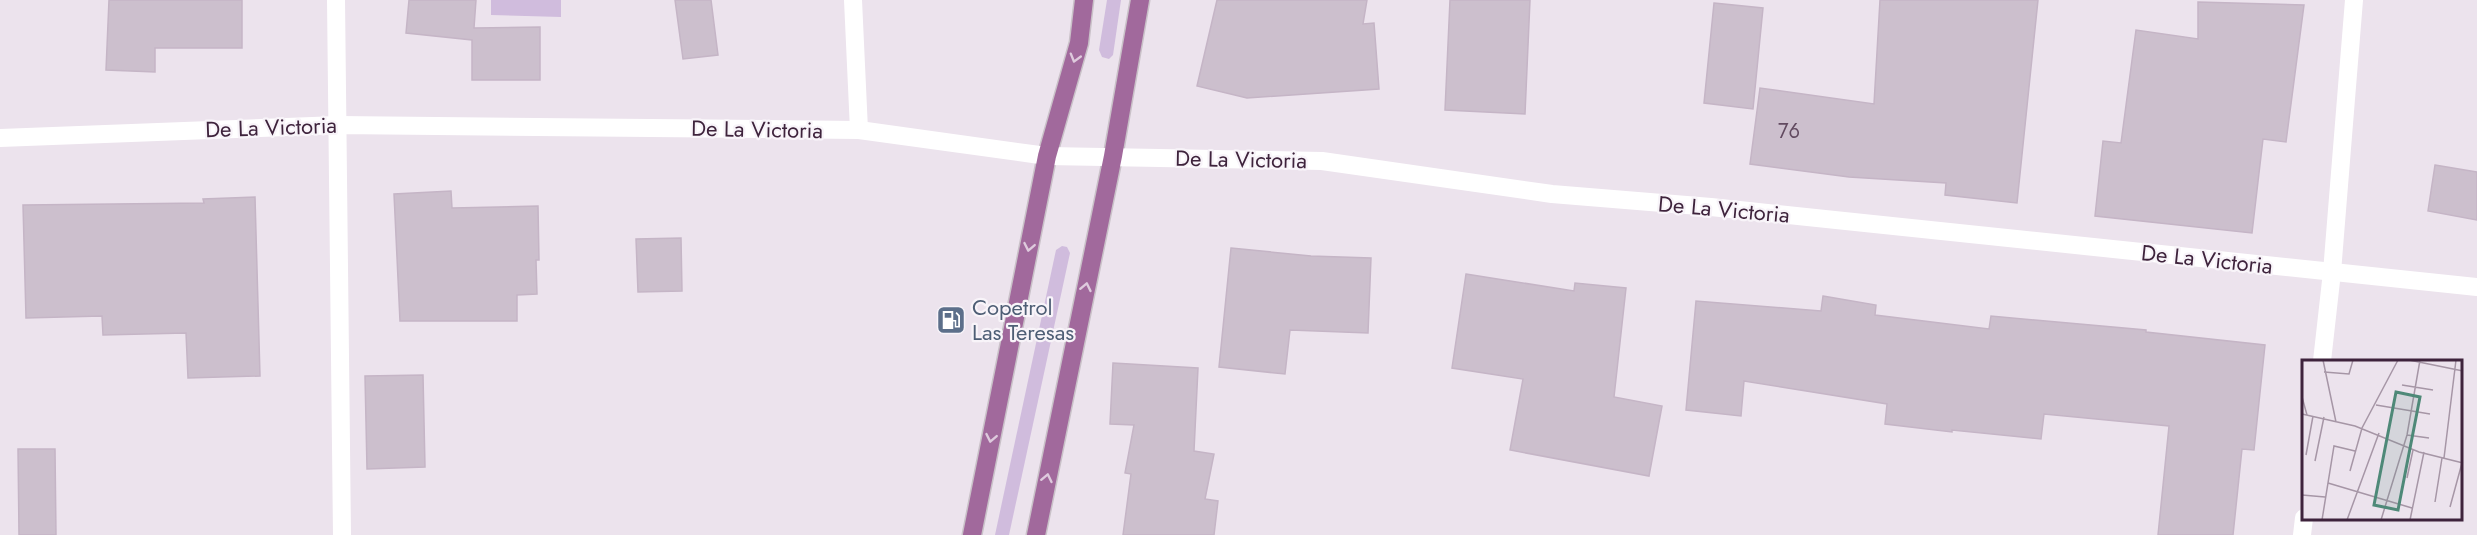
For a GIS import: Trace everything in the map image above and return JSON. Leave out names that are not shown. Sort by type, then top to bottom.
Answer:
[{"type":"main road","points":[[972,535],[1047,156],[1079,44],[1084,0]]},
{"type":"main road","points":[[1036,535],[1113,156],[1140,0]]},
{"type":"street","points":[[336,0],[342,535]]},
{"type":"street","points":[[853,0],[859,130]]},
{"type":"street","points":[[2322,360],[2332,272],[2354,0]]},
{"type":"street","name":"De La Victoria","points":[[0,138],[338,125],[859,130],[1047,156],[1323,160],[1552,194],[1711,207],[2477,287]]},
{"type":"street","points":[[2302,535],[2304,520]]},
{"type":"shaded area","points":[[491,0],[561,0],[561,17],[491,15]]},
{"type":"shaded area","points":[[1107,0],[1121,0],[1113,55],[1109,59],[1102,57],[1099,50]]},
{"type":"shaded area","points":[[1062,246],[1067,247],[1070,253],[1009,535],[995,535],[1056,250]]},
{"type":"building","points":[[109,0],[242,0],[242,48],[155,48],[155,72],[106,70]]},
{"type":"building","points":[[409,0],[476,0],[474,28],[540,27],[540,80],[472,80],[472,40],[406,33]]},
{"type":"building","points":[[675,0],[711,0],[718,55],[683,59]]},
{"type":"building","points":[[1217,0],[1367,0],[1363,24],[1374,23],[1379,89],[1247,98],[1197,86]]},
{"type":"building","points":[[1450,0],[1530,0],[1525,114],[1445,110]]},
{"type":"building","points":[[1880,0],[2038,0],[2017,203],[1945,195],[1946,183],[1849,177],[1750,164],[1760,88],[1874,104]]},
{"type":"building","points":[[2198,2],[2304,5],[2286,142],[2263,139],[2252,233],[2095,216],[2103,141],[2121,143],[2136,30],[2198,39]]},
{"type":"building","points":[[1714,3],[1763,8],[1753,109],[1704,103]]},
{"type":"building","points":[[2435,165],[2477,172],[2477,220],[2428,211]]},
{"type":"building","points":[[451,191],[452,208],[538,206],[537,294],[517,295],[517,321],[400,321],[394,194]]},
{"type":"building","points":[[255,197],[260,376],[188,378],[186,333],[103,335],[102,316],[26,318],[23,205],[204,203],[203,199]]},
{"type":"building","points":[[681,238],[682,291],[638,292],[636,239]]},
{"type":"building","points":[[1231,248],[1311,256],[1371,258],[1368,333],[1290,330],[1285,374],[1219,367]]},
{"type":"building","points":[[1466,274],[1574,291],[1575,283],[1626,288],[1614,397],[1662,406],[1649,476],[1510,450],[1523,379],[1452,368]]},
{"type":"building","points":[[1823,296],[1876,305],[1875,315],[1989,329],[1991,316],[2146,330],[2146,332],[2265,345],[2254,450],[2242,449],[2233,535],[2158,535],[2169,426],[2044,414],[2041,439],[1952,430],[1952,432],[1885,424],[1887,404],[1744,381],[1741,416],[1686,410],[1696,301],[1821,311]]},
{"type":"building","points":[[1113,363],[1198,368],[1194,451],[1214,454],[1205,499],[1218,501],[1214,535],[1123,535],[1131,474],[1125,473],[1134,425],[1110,424]]},
{"type":"building","points":[[423,375],[425,467],[367,469],[365,376]]},
{"type":"building","points":[[18,449],[55,449],[56,535],[19,535]]},
{"type":"place","name":"Copetrol Las Teresas","points":[[951,320]]}]
